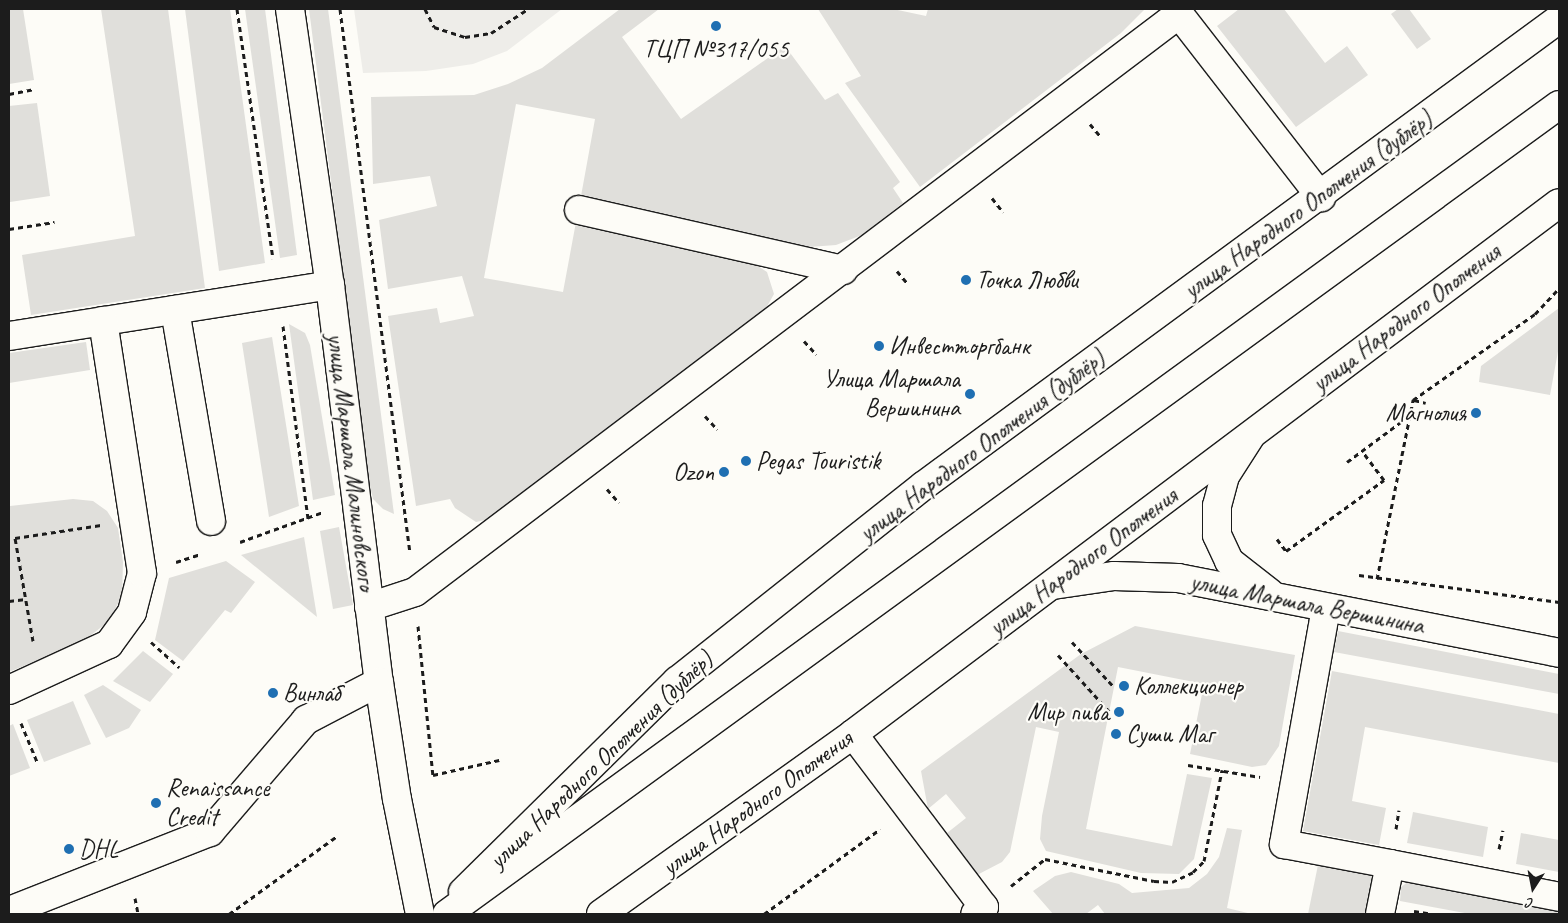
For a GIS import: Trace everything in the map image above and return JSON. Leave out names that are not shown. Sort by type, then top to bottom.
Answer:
[{"type":"street","name":"улица Маршала Малиновского","points":[[290,9],[330,285],[354,498],[396,799],[420,914]]},
{"type":"street","points":[[369,607],[415,592],[843,270],[1178,12],[1321,197]]},
{"type":"street","name":"улица Народного Ополчения (дублёр)","points":[[440,914],[677,681],[924,486],[1321,197],[1559,19]]},
{"type":"street","points":[[447,914],[1559,105]]},
{"type":"street","name":"улица Народного Ополчения","points":[[601,914],[853,734],[1559,203]]},
{"type":"street","points":[[578,210],[843,270]]},
{"type":"street","points":[[9,336],[330,285]]},
{"type":"street","points":[[175,310],[211,521]]},
{"type":"street","points":[[13,701],[39,676],[108,644],[132,612],[142,573],[103,321]]},
{"type":"street","points":[[1251,436],[1225,476],[1217,506],[1217,535],[1229,561],[1249,579],[1279,599]]},
{"type":"street","name":"улица Маршала Вершинина","points":[[1053,585],[1114,576],[1178,578],[1559,653]]},
{"type":"street","points":[[1326,608],[1284,844],[1559,897]]},
{"type":"street","points":[[9,911],[210,832],[306,720],[380,682]]},
{"type":"street","points":[[853,734],[908,808],[980,911]]},
{"type":"street","points":[[1380,914],[1390,864]]},
{"type":"path","points":[[340,9],[415,592],[433,774],[499,760]]},
{"type":"path","points":[[425,9],[434,27],[466,36],[496,31],[528,9]]},
{"type":"path","points":[[9,94],[35,90]]},
{"type":"path","points":[[9,229],[54,222]]},
{"type":"path","points":[[1377,578],[1413,400],[1535,314],[1559,288]]},
{"type":"path","points":[[1413,400],[1426,403]]},
{"type":"path","points":[[1348,462],[1410,416]]},
{"type":"path","points":[[1277,539],[1286,551],[1384,480],[1362,451]]},
{"type":"path","points":[[237,543],[308,520],[354,498]]},
{"type":"path","points":[[39,676],[15,538],[134,520]]},
{"type":"path","points":[[142,573],[210,551]]},
{"type":"path","points":[[9,601],[26,599]]},
{"type":"path","points":[[147,637],[179,667]]},
{"type":"path","points":[[1072,642],[1114,687]]},
{"type":"path","points":[[1058,655],[1109,711]]},
{"type":"path","points":[[13,701],[38,764]]},
{"type":"path","points":[[1188,764],[1295,784]]},
{"type":"path","points":[[980,911],[1045,859],[1154,881],[1172,882],[1193,872],[1204,860],[1222,770]]},
{"type":"path","points":[[764,914],[908,808]]},
{"type":"path","points":[[229,914],[337,836]]},
{"type":"shaded area","points":[[9,9],[23,9],[34,80],[9,84]]},
{"type":"shaded area","points":[[101,9],[168,9],[205,288],[31,315],[22,255],[135,236]]},
{"type":"shaded area","points":[[185,9],[230,9],[265,263],[219,271]]},
{"type":"shaded area","points":[[245,9],[265,9],[297,255],[280,258]]},
{"type":"shaded area","points":[[309,9],[328,9],[394,514],[383,509],[373,499],[370,486]]},
{"type":"shaded area","points":[[354,9],[562,9],[507,51],[473,64],[426,71],[363,73]]},
{"type":"shaded area","points":[[620,9],[659,9],[622,37],[681,119],[785,46],[825,100],[838,93],[900,182],[893,188],[903,203],[862,235],[836,245],[809,247],[581,196],[595,119],[516,104],[484,278],[563,292],[576,222],[750,261],[767,272],[774,294],[765,310],[494,518],[476,522],[455,508],[450,499],[416,506],[388,316],[437,308],[440,323],[474,316],[462,276],[388,289],[379,220],[437,206],[430,176],[373,184],[371,97],[474,95],[508,84],[542,68]]},
{"type":"shaded area","points":[[818,9],[893,9],[926,16],[928,9],[1145,9],[1121,33],[920,187],[845,83],[861,76]]},
{"type":"shaded area","points":[[1239,9],[1284,9],[1325,63],[1347,46],[1368,75],[1296,127],[1217,26]]},
{"type":"shaded area","points":[[1398,9],[1409,9],[1431,39],[1417,49],[1391,14]]},
{"type":"shaded area","points":[[37,103],[50,196],[10,202],[9,106]]},
{"type":"shaded area","points":[[1559,308],[1559,346],[1550,395],[1479,382],[1481,366]]},
{"type":"shaded area","points":[[289,324],[305,333],[310,345],[335,495],[313,500]]},
{"type":"shaded area","points":[[272,337],[299,506],[269,517],[242,343]]},
{"type":"shaded area","points":[[86,342],[90,370],[9,383],[9,353]]},
{"type":"shaded area","points":[[73,499],[93,501],[107,511],[118,528],[123,562],[122,596],[108,622],[82,642],[9,672],[9,501],[10,506]]},
{"type":"shaded area","points":[[339,527],[353,605],[333,609],[320,531]]},
{"type":"shaded area","points":[[304,537],[317,617],[241,555]]},
{"type":"shaded area","points":[[226,561],[255,582],[231,613],[225,610],[183,661],[155,640],[169,578]]},
{"type":"shaded area","points":[[1135,626],[1295,655],[1279,746],[1266,765],[1252,767],[1190,754],[1204,684],[1118,667],[1086,829],[1172,846],[1187,774],[1212,778],[1194,859],[1179,874],[1141,873],[1046,851],[1040,839],[1042,816],[1059,732],[1036,727],[1010,852],[1002,862],[977,875],[947,833],[966,818],[946,794],[928,809],[921,771],[1081,654]]},
{"type":"shaded area","points":[[1338,631],[1559,674],[1559,694],[1334,652]]},
{"type":"shaded area","points":[[143,651],[173,674],[150,702],[113,681]]},
{"type":"shaded area","points":[[1332,671],[1559,714],[1559,763],[1365,727],[1352,801],[1386,808],[1379,845],[1303,831]]},
{"type":"shaded area","points":[[103,685],[141,710],[129,728],[106,738],[84,695]]},
{"type":"shaded area","points":[[73,701],[91,744],[44,762],[27,720]]},
{"type":"shaded area","points":[[13,724],[30,768],[9,776],[9,726]]},
{"type":"shaded area","points":[[1413,812],[1488,827],[1483,857],[1407,843]]},
{"type":"shaded area","points":[[1227,828],[1242,830],[1227,908],[1252,914],[1105,914],[1098,905],[1086,914],[1053,914],[1033,891],[1055,876],[1071,872],[1119,884],[1132,893],[1189,888],[1207,874],[1219,857]]},
{"type":"shaded area","points":[[1521,833],[1559,840],[1559,872],[1516,864]]},
{"type":"shaded area","points":[[1319,860],[1376,872],[1368,914],[1308,914]]},
{"type":"shaded area","points":[[1412,879],[1559,909],[1559,914],[1470,914],[1400,901],[1401,887]]},
{"type":"place","name":"ТЦП №317/055","points":[[716,26]]},
{"type":"place","name":"Точка Любви","points":[[966,280]]},
{"type":"place","name":"Инвестторгбанк","points":[[879,346]]},
{"type":"place","name":"Улица Маршала Вершинина","points":[[970,394]]},
{"type":"place","name":"Магнолия","points":[[1476,413]]},
{"type":"place","name":"Pegas Touristik","points":[[746,461]]},
{"type":"place","name":"Ozon","points":[[724,472]]},
{"type":"place","name":"Коллекционер","points":[[1124,686]]},
{"type":"place","name":"Винлаб","points":[[273,693]]},
{"type":"place","name":"Мир пива","points":[[1119,712]]},
{"type":"place","name":"Cуши Маг","points":[[1116,734]]},
{"type":"place","name":"Renaissance Credit","points":[[156,803]]},
{"type":"place","name":"DHL","points":[[69,849]]}]
